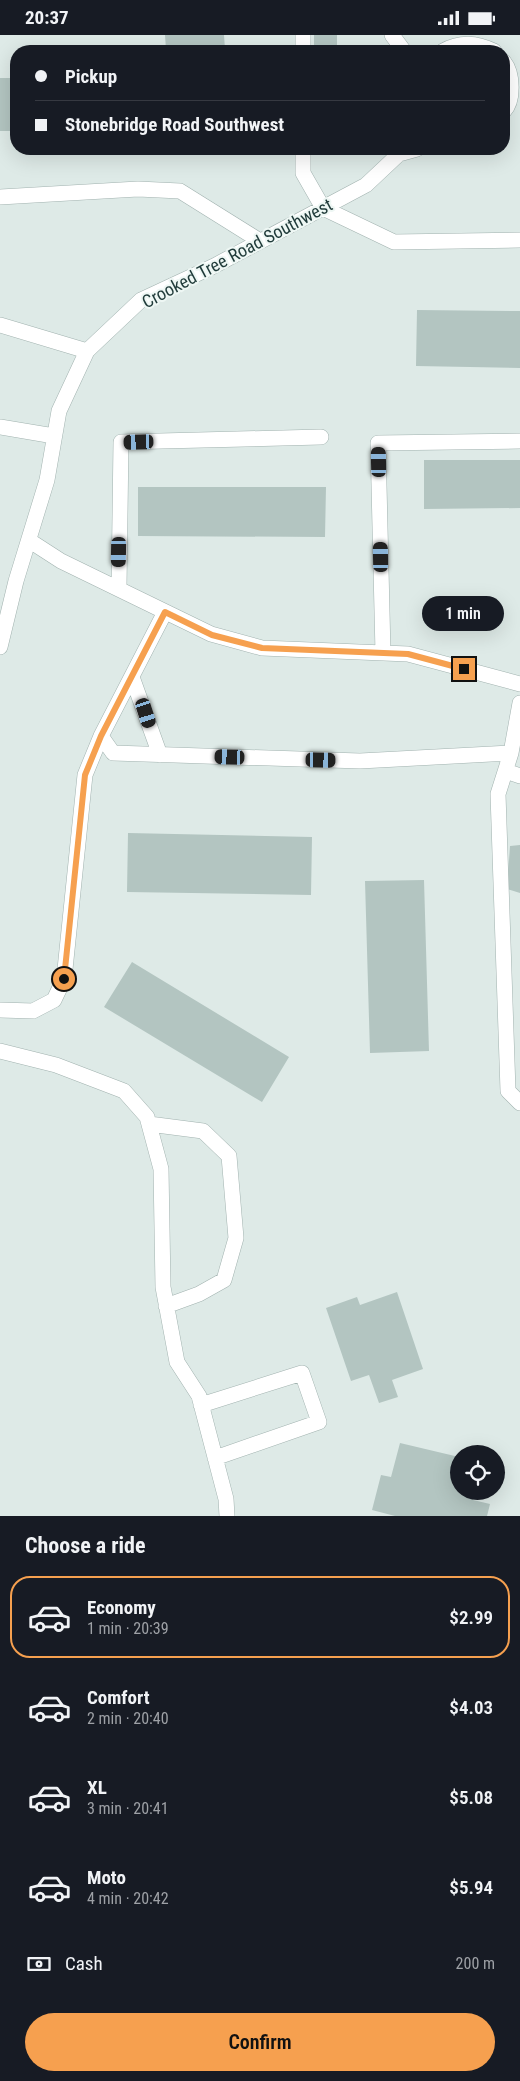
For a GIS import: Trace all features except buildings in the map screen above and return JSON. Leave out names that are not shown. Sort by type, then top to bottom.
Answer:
[{"type":"street","points":[[454,45],[472,43],[478,45]]},
{"type":"street","points":[[510,95],[511,65]]},
{"type":"street","points":[[303,155],[303,173],[323,208],[394,242],[520,240]]},
{"type":"street","name":"Crooked Tree Road Southwest","points":[[0,647],[16,581],[30,541],[47,480],[59,411],[87,351],[141,300],[214,266],[366,185],[396,155]]},
{"type":"street","points":[[0,197],[138,189],[180,191],[260,241]]},
{"type":"street","points":[[0,325],[87,351]]},
{"type":"street","points":[[0,427],[54,436]]},
{"type":"street","points":[[119,588],[121,442],[321,437]]},
{"type":"street","points":[[383,653],[378,443],[520,441]]},
{"type":"street","points":[[30,541],[61,561],[212,635],[262,648],[408,654],[520,684]]},
{"type":"street","points":[[0,1010],[33,1011],[54,1000],[64,979],[85,775],[101,736],[165,612]]},
{"type":"street","points":[[132,677],[160,755]]},
{"type":"street","points":[[520,703],[511,753],[498,794],[508,1091],[520,1103]]},
{"type":"street","points":[[101,736],[113,753],[160,755],[360,761],[511,753]]},
{"type":"street","points":[[506,771],[520,776]]},
{"type":"street","points":[[0,1051],[56,1065],[124,1091],[147,1117],[161,1169],[163,1287],[177,1362],[199,1396],[226,1499],[227,1516]]},
{"type":"street","points":[[148,1123],[203,1131],[229,1156],[236,1238],[224,1280],[199,1293],[166,1306]]},
{"type":"street","points":[[201,1405],[302,1373],[319,1422],[215,1458]]},
{"type":"route","points":[[64,979],[85,775],[101,736],[165,612],[212,635],[262,648],[408,654],[464,669]]}]
